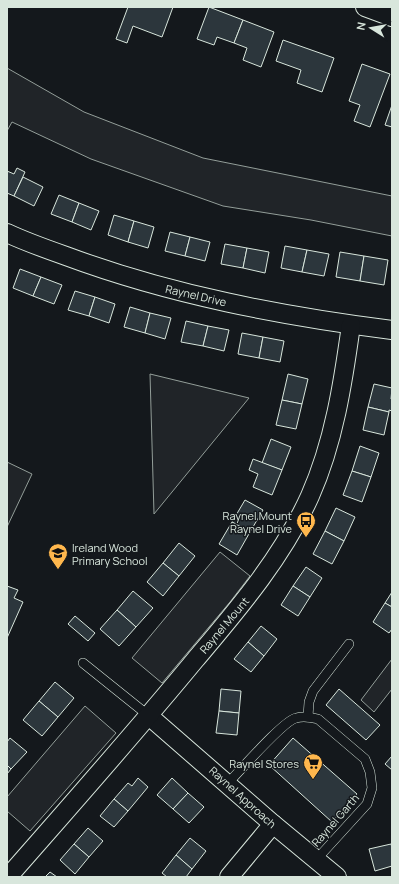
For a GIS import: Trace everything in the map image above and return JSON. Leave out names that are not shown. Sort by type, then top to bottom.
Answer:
[{"type":"street","points":[[365,7],[392,16]]},
{"type":"street","name":"Raynel Drive","points":[[7,232],[92,266],[151,284],[315,320],[392,330]]},
{"type":"street","name":"Raynel Mount","points":[[8,877],[149,716],[254,589],[289,537],[306,503],[329,445],[343,381],[351,325]]},
{"type":"street","name":"Raynel Approach","points":[[149,716],[228,783],[273,824],[337,877]]},
{"type":"street","points":[[229,877],[273,824]]},
{"type":"lane","points":[[228,783],[283,726],[295,718],[308,717],[309,702],[313,690],[349,644]]},
{"type":"lane","points":[[83,663],[149,716]]},
{"type":"lane","name":"Raynel Garth","points":[[308,717],[318,720],[365,759],[370,772],[372,788],[367,804],[316,860]]},
{"type":"shaded area","points":[[7,68],[84,112],[203,158],[392,196],[392,236],[311,220],[223,206],[91,159],[12,122],[7,131]]},
{"type":"shaded area","points":[[150,374],[249,398],[154,514]]},
{"type":"shaded area","points":[[7,462],[32,474],[7,527]]},
{"type":"shaded area","points":[[220,552],[250,576],[162,683],[132,658]]},
{"type":"shaded area","points":[[392,659],[392,689],[374,712],[361,700]]},
{"type":"shaded area","points":[[85,706],[116,733],[30,831],[7,811],[7,797]]},
{"type":"building","points":[[128,7],[173,7],[162,37],[133,26],[127,43],[116,39]]},
{"type":"building","points":[[209,7],[243,20],[234,43],[217,37],[214,45],[197,39]]},
{"type":"building","points":[[243,20],[274,32],[261,67],[243,60],[247,48],[234,43]]},
{"type":"building","points":[[283,40],[334,58],[322,92],[297,83],[301,70],[276,61]]},
{"type":"building","points":[[362,64],[390,74],[370,127],[354,121],[360,105],[349,101]]},
{"type":"building","points":[[392,105],[392,127],[385,125]]},
{"type":"building","points":[[17,168],[25,172],[14,196],[7,193],[7,171],[14,174]]},
{"type":"building","points":[[23,177],[43,187],[34,206],[14,196]]},
{"type":"building","points":[[59,195],[79,203],[72,222],[51,214]]},
{"type":"building","points":[[79,203],[99,211],[91,230],[72,222]]},
{"type":"building","points":[[114,215],[134,221],[128,242],[108,235]]},
{"type":"building","points":[[134,221],[154,227],[148,248],[128,242]]},
{"type":"building","points":[[170,232],[190,237],[185,256],[165,251]]},
{"type":"building","points":[[190,237],[210,242],[205,261],[185,256]]},
{"type":"building","points":[[225,244],[247,248],[243,268],[221,264]]},
{"type":"building","points":[[285,246],[307,250],[302,272],[281,268]]},
{"type":"building","points":[[247,248],[269,252],[265,273],[243,268]]},
{"type":"building","points":[[307,250],[329,254],[324,276],[302,272]]},
{"type":"building","points":[[340,252],[364,256],[360,281],[336,277]]},
{"type":"building","points":[[364,256],[388,260],[384,285],[360,281]]},
{"type":"building","points":[[20,269],[41,277],[33,296],[13,288]]},
{"type":"building","points":[[41,277],[62,285],[54,304],[33,296]]},
{"type":"building","points":[[75,291],[95,297],[89,316],[68,310]]},
{"type":"building","points":[[95,297],[115,304],[109,323],[89,316]]},
{"type":"building","points":[[130,307],[150,313],[145,333],[124,327]]},
{"type":"building","points":[[150,313],[171,318],[165,339],[145,333]]},
{"type":"building","points":[[186,321],[208,326],[203,346],[181,342]]},
{"type":"building","points":[[208,326],[229,330],[224,351],[203,346]]},
{"type":"building","points":[[242,333],[263,337],[259,358],[238,354]]},
{"type":"building","points":[[263,337],[284,341],[280,362],[259,358]]},
{"type":"building","points":[[288,374],[308,379],[302,404],[282,400]]},
{"type":"building","points":[[374,384],[392,388],[392,411],[389,410],[389,412],[368,407]]},
{"type":"building","points":[[282,400],[302,404],[296,429],[276,425]]},
{"type":"building","points":[[368,407],[389,412],[384,435],[363,430]]},
{"type":"building","points":[[271,439],[291,447],[282,470],[262,463]]},
{"type":"building","points":[[360,446],[379,453],[371,477],[352,471]]},
{"type":"building","points":[[253,459],[282,470],[272,495],[253,487],[258,474],[249,470]]},
{"type":"building","points":[[352,471],[371,477],[362,502],[343,495]]},
{"type":"building","points":[[245,500],[263,510],[250,532],[232,522]]},
{"type":"building","points":[[336,508],[355,517],[344,541],[325,531]]},
{"type":"building","points":[[232,522],[250,532],[237,555],[219,544]]},
{"type":"building","points":[[325,531],[344,541],[332,564],[313,554]]},
{"type":"building","points":[[179,543],[195,556],[179,576],[163,563]]},
{"type":"building","points":[[163,563],[179,576],[163,596],[147,582]]},
{"type":"building","points":[[306,567],[322,578],[310,597],[293,586]]},
{"type":"building","points":[[7,586],[18,590],[14,598],[23,602],[7,638]]},
{"type":"building","points":[[293,586],[310,597],[298,616],[281,605]]},
{"type":"building","points":[[133,591],[153,608],[136,627],[117,610]]},
{"type":"building","points":[[392,592],[392,607],[385,603]]},
{"type":"building","points":[[385,603],[392,607],[392,629],[389,633],[373,622]]},
{"type":"building","points":[[117,610],[136,627],[119,646],[100,629]]},
{"type":"building","points":[[75,616],[95,633],[88,641],[68,624]]},
{"type":"building","points":[[261,626],[277,639],[264,656],[248,642]]},
{"type":"building","points":[[248,642],[264,656],[251,672],[234,659]]},
{"type":"building","points":[[55,682],[74,698],[58,717],[39,701]]},
{"type":"building","points":[[221,689],[241,691],[239,713],[219,711]]},
{"type":"building","points":[[339,689],[380,725],[366,740],[326,705]]},
{"type":"building","points":[[39,701],[58,717],[42,736],[23,720]]},
{"type":"building","points":[[219,711],[239,713],[237,735],[216,733]]},
{"type":"building","points":[[10,738],[27,752],[11,769],[7,765],[7,742]]},
{"type":"building","name":"Raynel Stores","points":[[293,738],[357,794],[332,822],[269,765]]},
{"type":"building","points":[[392,756],[392,770],[385,764]]},
{"type":"building","points":[[7,765],[11,769],[7,774]]},
{"type":"building","points":[[138,778],[148,787],[128,811],[114,799],[128,783],[132,786]]},
{"type":"building","points":[[172,778],[188,793],[173,809],[157,795]]},
{"type":"building","points":[[188,793],[204,807],[189,823],[173,809]]},
{"type":"building","points":[[114,799],[128,811],[114,827],[100,816]]},
{"type":"building","points":[[88,828],[103,841],[89,857],[74,844]]},
{"type":"building","points":[[190,838],[206,851],[192,869],[176,855]]},
{"type":"building","points":[[74,844],[89,857],[75,874],[60,860]]},
{"type":"building","points":[[391,844],[392,866],[375,871],[369,849]]},
{"type":"building","points":[[176,855],[192,869],[186,877],[167,877],[162,873]]},
{"type":"building","points":[[50,872],[57,877],[45,877]]},
{"type":"place","name":"Raynel Mount Raynel Drive","points":[[306,538]]},
{"type":"place","name":"Ireland Wood Primary School","points":[[58,570]]},
{"type":"place","name":"Raynel Stores","points":[[313,780]]}]
